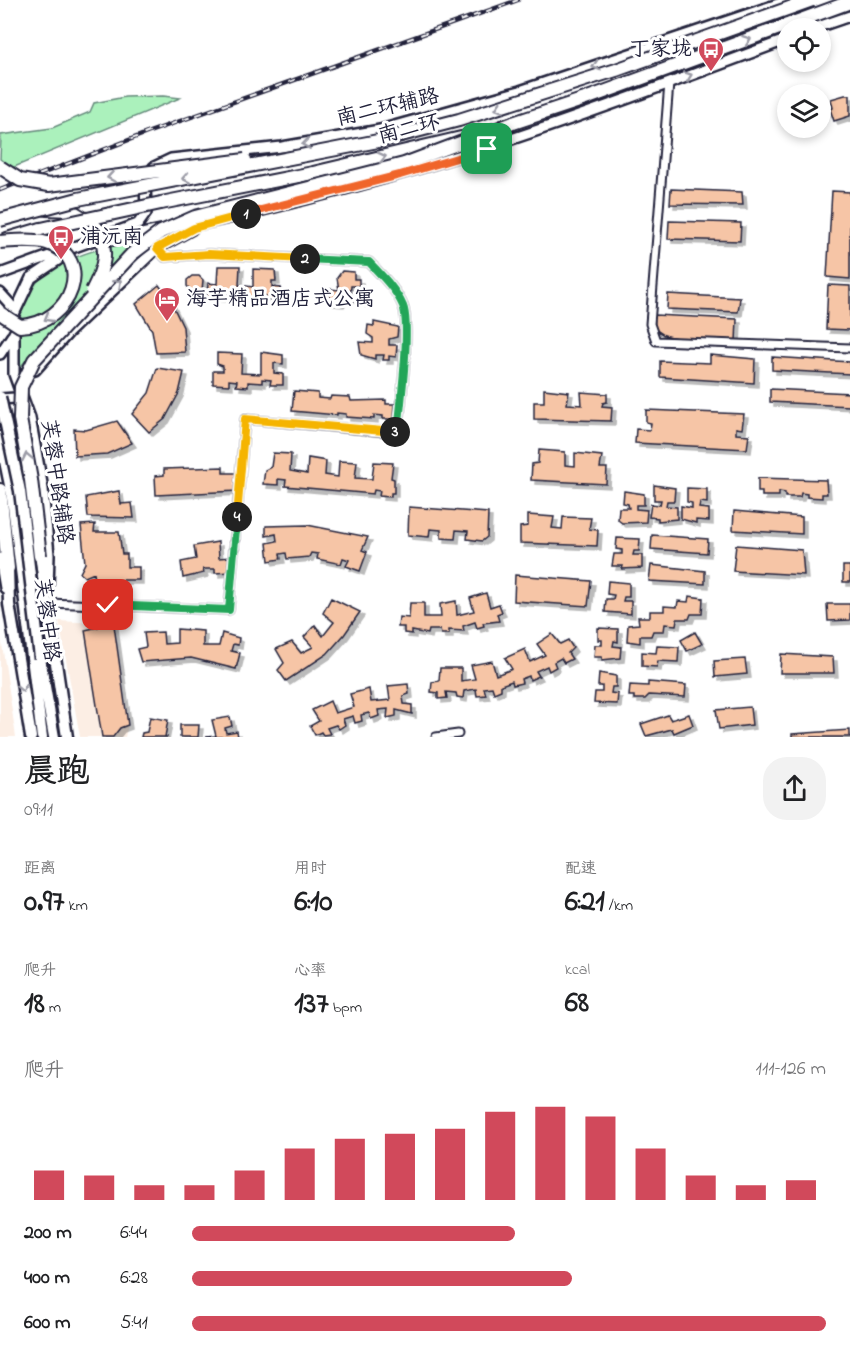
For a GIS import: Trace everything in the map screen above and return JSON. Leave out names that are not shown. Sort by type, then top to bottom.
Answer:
[{"type":"highway","name":"南二环","points":[[0,220],[127,188],[378,141],[528,100],[812,0]]},
{"type":"highway","name":"南二环","points":[[0,242],[69,221],[313,173],[513,123],[849,6]]},
{"type":"highway","points":[[40,556],[31,480],[20,419],[21,387],[34,360],[132,254],[161,232],[177,224],[404,164],[513,123]]},
{"type":"highway","points":[[0,167],[20,180],[49,185],[166,168],[315,153]]},
{"type":"highway","points":[[41,209],[70,210],[81,214],[96,226],[104,241],[104,262],[98,280],[80,310]]},
{"type":"highway","points":[[0,242],[46,243],[63,254],[73,274],[73,286],[63,307],[44,322],[20,326],[0,313]]},
{"type":"highway","points":[[0,490],[4,563]]},
{"type":"main road","name":"芙蓉中路","points":[[0,398],[20,490],[42,737]]},
{"type":"main road","name":"芙蓉中路","points":[[0,437],[11,490],[35,659]]},
{"type":"main road","points":[[40,556],[67,737]]},
{"type":"main road","points":[[4,563],[31,737]]},
{"type":"main road","points":[[35,659],[54,737]]},
{"type":"street","name":"南二环辅路","points":[[0,274],[138,224],[146,213],[145,180],[154,167],[171,159],[282,147],[380,130],[520,91],[790,0]]},
{"type":"street","points":[[830,18],[849,6]]},
{"type":"street","points":[[14,314],[31,278],[51,262],[117,239],[207,223],[400,175],[487,149],[777,43]]},
{"type":"street","points":[[669,84],[650,324],[656,341],[850,348]]},
{"type":"street","points":[[14,374],[35,370],[68,333],[157,248],[184,232],[207,223]]},
{"type":"street","points":[[48,603],[229,610],[245,419],[398,433],[405,360],[404,308],[389,283],[369,262],[209,254],[165,257],[157,248]]},
{"type":"street","points":[[0,293],[10,304],[14,314]]},
{"type":"street","name":"芙蓉中路辅路","points":[[14,314],[14,374],[27,408],[38,453],[47,530],[48,603]]},
{"type":"street","points":[[0,354],[10,343],[14,333]]},
{"type":"street","points":[[0,398],[15,398],[27,408]]},
{"type":"street","points":[[436,737],[458,734]]},
{"type":"shaded area","points":[[59,621],[114,624],[128,725],[125,737],[80,737]]},
{"type":"shaded area","points":[[0,631],[16,737],[0,737]]},
{"type":"green space","points":[[125,97],[180,98],[12,168],[0,159],[1,135],[52,128],[90,112],[94,103]]},
{"type":"green space","points":[[141,239],[19,368],[18,335],[22,309],[31,289],[46,274],[64,262],[86,253]]},
{"type":"building","points":[[850,95],[850,116],[834,121],[831,99]]},
{"type":"building","points":[[671,189],[742,192],[743,205],[670,204]]},
{"type":"building","points":[[832,191],[850,192],[850,279],[827,277]]},
{"type":"building","points":[[669,221],[741,223],[740,241],[668,239]]},
{"type":"building","points":[[218,266],[240,266],[239,285],[253,287],[253,269],[275,270],[276,281],[272,281],[272,287],[281,288],[279,300],[266,300],[266,296],[258,295],[258,299],[235,298],[236,295],[225,293],[225,298],[207,297],[208,283],[217,284]]},
{"type":"building","points":[[342,271],[354,272],[354,279],[359,279],[359,286],[351,286],[350,297],[356,297],[356,294],[359,294],[358,299],[363,299],[362,303],[344,297],[340,303],[329,302],[330,289],[339,290],[337,278]]},
{"type":"building","points":[[192,276],[199,276],[203,280],[202,290],[192,292],[187,286],[187,280]]},
{"type":"building","points":[[159,285],[170,300],[183,327],[185,352],[156,353],[152,330],[136,304]]},
{"type":"building","points":[[828,285],[850,286],[850,330],[826,329]]},
{"type":"building","points":[[668,294],[740,298],[738,312],[667,309]]},
{"type":"building","points":[[654,315],[737,319],[736,342],[680,339],[664,335],[655,329]]},
{"type":"building","points":[[374,322],[398,327],[397,337],[389,339],[389,345],[397,345],[396,357],[389,356],[389,360],[383,360],[384,355],[375,355],[375,359],[361,355],[359,342],[373,343],[373,338],[367,334],[368,325],[374,326]]},
{"type":"building","points":[[261,352],[283,355],[283,364],[274,363],[274,373],[283,374],[283,385],[270,385],[271,380],[262,379],[262,383],[248,382],[248,387],[236,386],[237,381],[229,380],[229,385],[213,384],[213,371],[223,371],[223,366],[217,364],[217,353],[242,354],[241,373],[261,374]]},
{"type":"building","points":[[710,355],[755,359],[754,383],[660,377],[660,361],[710,363]]},
{"type":"building","points":[[772,357],[850,362],[850,374],[772,370]]},
{"type":"building","points":[[157,368],[184,372],[179,393],[165,419],[149,432],[132,414],[149,393]]},
{"type":"building","points":[[544,389],[569,392],[567,404],[582,405],[581,392],[607,394],[607,402],[602,406],[612,407],[611,421],[534,419],[534,402],[544,402]]},
{"type":"building","points":[[770,389],[850,393],[850,406],[770,402]]},
{"type":"building","points":[[294,391],[318,393],[318,398],[330,399],[331,396],[350,397],[351,401],[386,400],[386,404],[395,404],[394,419],[383,419],[383,416],[374,415],[374,419],[346,417],[346,414],[337,413],[337,415],[292,411]]},
{"type":"building","points":[[646,410],[744,414],[742,429],[736,428],[736,434],[749,435],[747,449],[635,443],[636,429],[650,430],[651,423],[646,422]]},
{"type":"building","points":[[117,421],[132,443],[107,454],[75,456],[74,429],[86,430]]},
{"type":"building","points":[[539,450],[565,452],[565,465],[575,466],[575,453],[602,456],[600,468],[607,468],[606,484],[531,480],[532,464],[538,463]]},
{"type":"building","points":[[273,453],[291,454],[290,471],[307,474],[308,458],[326,461],[325,475],[338,477],[339,461],[357,462],[355,478],[372,479],[374,462],[393,463],[391,478],[394,479],[394,493],[391,493],[391,497],[379,496],[380,491],[374,490],[373,494],[285,486],[286,480],[278,479],[278,485],[263,484],[265,470],[271,467]]},
{"type":"building","points":[[223,467],[223,473],[238,473],[238,491],[156,495],[155,476],[164,475],[164,469]]},
{"type":"building","points":[[758,478],[826,480],[827,494],[822,494],[822,498],[807,497],[807,494],[801,493],[800,497],[785,497],[785,493],[779,492],[779,496],[762,496],[762,492],[758,492]]},
{"type":"building","points":[[654,485],[675,488],[674,501],[667,501],[666,506],[677,507],[677,519],[658,521],[658,518],[649,517],[651,504],[660,505],[661,500],[654,500]]},
{"type":"building","points":[[687,488],[707,489],[707,503],[700,502],[699,508],[709,509],[709,521],[696,520],[696,523],[681,519],[681,506],[692,508],[692,503],[687,502]]},
{"type":"building","points":[[119,491],[121,504],[132,503],[134,518],[88,517],[86,497]]},
{"type":"building","points":[[624,491],[644,494],[644,505],[636,505],[636,509],[647,510],[646,522],[622,523],[618,520],[619,508],[629,508],[628,504],[623,503]]},
{"type":"building","points":[[409,507],[488,513],[487,537],[482,541],[467,539],[468,531],[456,530],[455,539],[441,538],[441,530],[430,529],[429,537],[408,535]]},
{"type":"building","points":[[734,511],[802,517],[802,534],[733,530]]},
{"type":"building","points":[[528,515],[554,517],[552,528],[562,529],[563,517],[591,518],[589,529],[598,530],[597,546],[520,543],[520,527],[528,526]]},
{"type":"building","points":[[95,524],[94,532],[119,532],[122,554],[127,554],[127,567],[139,567],[139,580],[95,580],[94,573],[85,577],[80,573],[85,563],[81,525]]},
{"type":"building","points":[[307,525],[368,537],[362,550],[367,552],[360,571],[346,566],[349,560],[343,558],[341,564],[317,559],[318,554],[311,553],[309,557],[287,559],[286,553],[280,554],[281,559],[269,561],[267,543],[277,541],[276,534],[266,536],[266,526]]},
{"type":"building","points":[[652,535],[708,539],[707,553],[651,549]]},
{"type":"building","points":[[617,538],[640,539],[639,551],[634,551],[633,555],[642,555],[642,568],[622,569],[623,566],[612,566],[614,554],[622,554],[622,550],[616,549]]},
{"type":"building","points":[[218,542],[219,558],[231,557],[231,572],[215,573],[215,569],[203,569],[204,573],[183,578],[181,562],[196,559],[194,546]]},
{"type":"building","points":[[736,545],[802,550],[804,575],[733,571]]},
{"type":"building","points":[[651,565],[705,571],[705,584],[649,581]]},
{"type":"building","points":[[843,566],[850,566],[850,582],[843,582]]},
{"type":"building","points":[[515,575],[591,581],[588,606],[514,601]]},
{"type":"building","points":[[608,581],[629,583],[629,597],[624,597],[623,601],[631,601],[631,614],[605,612],[606,599],[613,599],[614,595],[607,594]]},
{"type":"building","points":[[486,593],[490,607],[499,604],[502,612],[497,614],[499,621],[483,623],[484,626],[477,628],[475,622],[463,626],[464,631],[449,630],[449,634],[441,634],[440,630],[429,630],[428,634],[412,631],[412,634],[404,633],[404,627],[398,627],[399,617],[409,618],[410,603],[424,603],[424,617],[441,617],[440,604],[456,601],[457,615],[474,611],[470,598]]},
{"type":"building","points":[[689,596],[703,598],[702,614],[691,614],[689,619],[677,619],[676,625],[665,624],[664,631],[653,631],[651,636],[640,636],[640,643],[627,641],[628,625],[639,624],[638,617],[650,617],[650,611],[664,611],[664,606],[677,607],[678,601],[688,602]]},
{"type":"building","points":[[331,598],[360,612],[327,654],[286,681],[278,670],[284,663],[276,649],[292,642],[301,653],[313,647],[304,637],[315,625],[323,636],[334,622],[323,613]]},
{"type":"building","points":[[827,604],[850,604],[850,620],[828,621]]},
{"type":"building","points":[[112,611],[128,725],[120,728],[113,737],[102,737],[85,630],[98,627]]},
{"type":"building","points":[[598,628],[618,629],[618,642],[614,641],[613,646],[621,647],[620,658],[602,660],[602,657],[594,657],[595,645],[602,645],[602,640],[598,640]]},
{"type":"building","points":[[177,629],[203,631],[203,646],[219,646],[222,633],[239,638],[238,645],[233,644],[231,651],[240,653],[236,669],[191,658],[141,662],[137,649],[146,647],[144,633],[163,632],[164,644],[177,643]]},
{"type":"building","points":[[695,632],[702,644],[687,651],[681,640]]},
{"type":"building","points":[[552,634],[560,644],[568,640],[573,648],[568,653],[572,659],[564,663],[561,658],[554,662],[556,667],[549,671],[547,666],[536,671],[539,676],[530,680],[529,676],[521,679],[522,683],[513,685],[512,681],[501,685],[501,690],[494,693],[492,687],[484,688],[486,695],[477,696],[476,689],[464,691],[463,698],[457,697],[456,693],[446,692],[447,698],[438,699],[438,693],[431,692],[432,682],[439,681],[440,668],[461,668],[461,681],[475,679],[471,665],[492,661],[496,675],[512,669],[505,658],[525,649],[530,662],[545,655],[537,644]]},
{"type":"building","points":[[657,646],[679,647],[678,662],[658,661],[657,667],[642,666],[642,652],[656,653]]},
{"type":"building","points":[[781,654],[833,657],[834,673],[780,673]]},
{"type":"building","points":[[745,659],[747,674],[715,677],[714,661]]},
{"type":"building","points":[[599,673],[616,676],[616,687],[612,687],[611,693],[618,694],[617,704],[594,703],[595,692],[602,692],[602,686],[598,686]]},
{"type":"building","points":[[648,682],[686,685],[685,697],[649,695],[645,699],[634,699],[634,696],[629,696],[630,685],[648,686]]},
{"type":"building","points":[[408,684],[409,694],[403,696],[404,704],[412,705],[412,714],[396,710],[396,716],[387,718],[388,709],[378,710],[379,716],[371,719],[369,713],[361,715],[362,721],[355,723],[353,716],[343,719],[345,725],[339,729],[336,725],[327,728],[330,734],[323,735],[321,732],[315,735],[310,726],[319,721],[312,710],[330,701],[335,713],[354,707],[350,694],[369,689],[371,702],[390,700],[388,686]]},
{"type":"building","points":[[750,707],[752,725],[719,729],[716,710]]},
{"type":"building","points":[[689,714],[693,725],[674,733],[672,729],[646,736],[641,724],[668,715],[671,720]]},
{"type":"building","points":[[150,717],[168,720],[165,737],[141,737],[142,733],[147,732]]},
{"type":"building","points":[[230,717],[232,726],[225,728],[226,733],[237,731],[238,737],[206,737],[216,736],[212,720]]},
{"type":"building","points":[[180,725],[199,725],[198,737],[180,737]]},
{"type":"building","points":[[850,730],[850,737],[792,737],[792,734]]},
{"type":"railway","points":[[0,190],[152,131],[518,0]]},
{"type":"place","name":"丁家垅","points":[[711,73]]},
{"type":"place","name":"浦沅南","points":[[61,261]]},
{"type":"place","name":"海芋精品酒店式公寓","points":[[167,323]]},
{"type":"route","points":[[108,605],[229,610],[245,419],[398,433],[405,360],[404,308],[389,283],[369,262],[209,254],[165,257],[157,248],[184,232],[207,223],[400,175],[487,149]]}]
